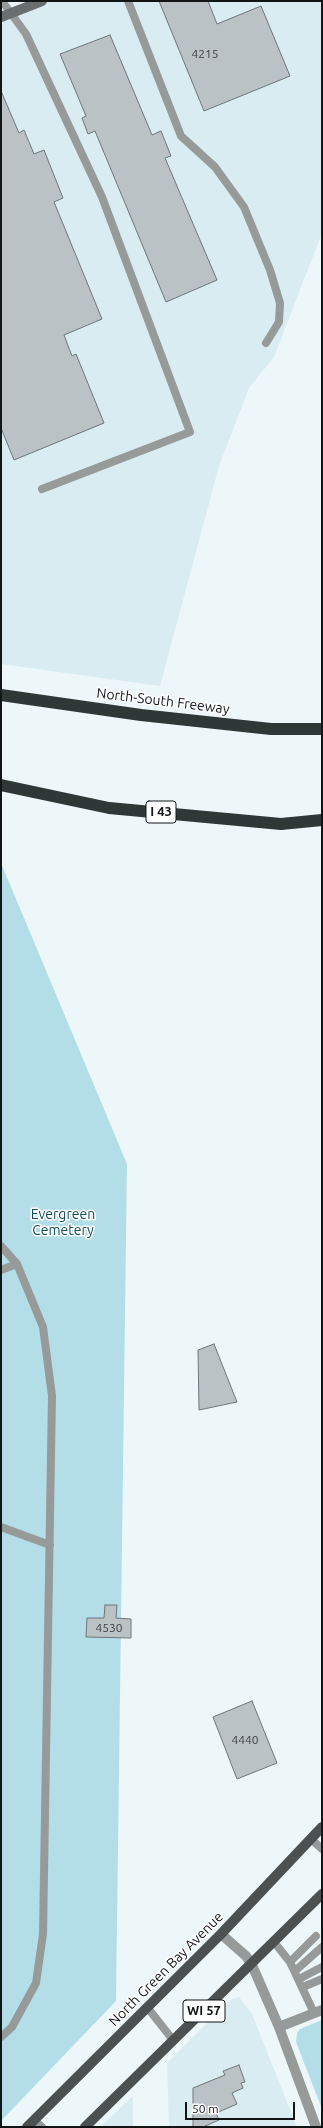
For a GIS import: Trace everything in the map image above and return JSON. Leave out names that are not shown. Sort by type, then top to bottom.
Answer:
[{"type":"highway","name":"North-South Freeway","points":[[1,695],[141,715],[271,729],[322,729]]},
{"type":"highway","name":"I 43","points":[[1,785],[109,808],[281,824],[322,820]]},
{"type":"main road","points":[[6,16],[42,1]]},
{"type":"main road","name":"North Green Bay Avenue","points":[[27,2127],[221,1934],[322,1828]]},
{"type":"main road","name":"WI 57","points":[[85,2127],[322,1894]]},
{"type":"street","points":[[221,1934],[246,1956],[252,1964],[316,2127]]},
{"type":"street","points":[[278,2027],[318,2012]]},
{"type":"lane","points":[[2,1],[6,16],[26,34],[102,197],[190,432],[42,489]]},
{"type":"lane","points":[[128,1],[181,136],[215,167],[244,207],[270,270],[280,303],[279,322],[266,343]]},
{"type":"lane","points":[[1,1246],[17,1264],[43,1328],[52,1396],[43,1934],[36,1983],[12,2027],[1,2037]]},
{"type":"lane","points":[[1,1270],[17,1264]]},
{"type":"lane","points":[[1,1527],[50,1545]]},
{"type":"lane","points":[[311,1839],[322,1849]]},
{"type":"lane","points":[[290,1962],[316,1936]]},
{"type":"lane","points":[[274,1942],[290,1962],[318,2012]]},
{"type":"lane","points":[[295,1971],[322,1947]]},
{"type":"lane","points":[[299,1979],[322,1967]]},
{"type":"lane","points":[[303,1987],[322,1979]]},
{"type":"lane","points":[[147,2007],[173,2040]]},
{"type":"lane","points":[[34,2120],[42,2127]]},
{"type":"shaded area","points":[[42,1],[322,1],[322,233],[274,357],[249,388],[219,466],[160,686],[1,664],[1,17]]},
{"type":"shaded area","points":[[239,1997],[252,2014],[297,2127],[169,2127],[167,2063],[222,2008],[232,1999]]},
{"type":"shaded area","points":[[133,2096],[133,2127],[100,2127]]},
{"type":"green space","name":"Evergreen Cemetery","points":[[1,863],[127,1164],[116,2001],[1,2121]]},
{"type":"green space","points":[[322,2020],[322,2109],[296,2042],[297,2033],[300,2029]]},
{"type":"building","points":[[159,1],[208,1],[217,24],[261,6],[290,76],[204,111]]},
{"type":"building","points":[[110,35],[152,135],[161,131],[171,156],[165,158],[217,280],[166,302],[95,131],[88,134],[82,118],[86,116],[60,54]]},
{"type":"building","points":[[1,91],[19,133],[24,130],[34,154],[44,150],[63,198],[54,202],[102,319],[64,335],[72,356],[76,354],[104,423],[14,460],[1,428]]},
{"type":"building","points":[[214,1344],[237,1402],[199,1410],[198,1350]]},
{"type":"building","points":[[105,1605],[117,1605],[116,1618],[131,1619],[131,1638],[86,1637],[87,1618],[104,1618]]},
{"type":"building","points":[[252,1701],[277,1763],[237,1779],[213,1717]]},
{"type":"building","points":[[239,2065],[245,2082],[241,2083],[243,2088],[232,2093],[237,2104],[216,2113],[219,2120],[203,2127],[193,2127],[193,2088],[225,2075],[223,2071]]}]
